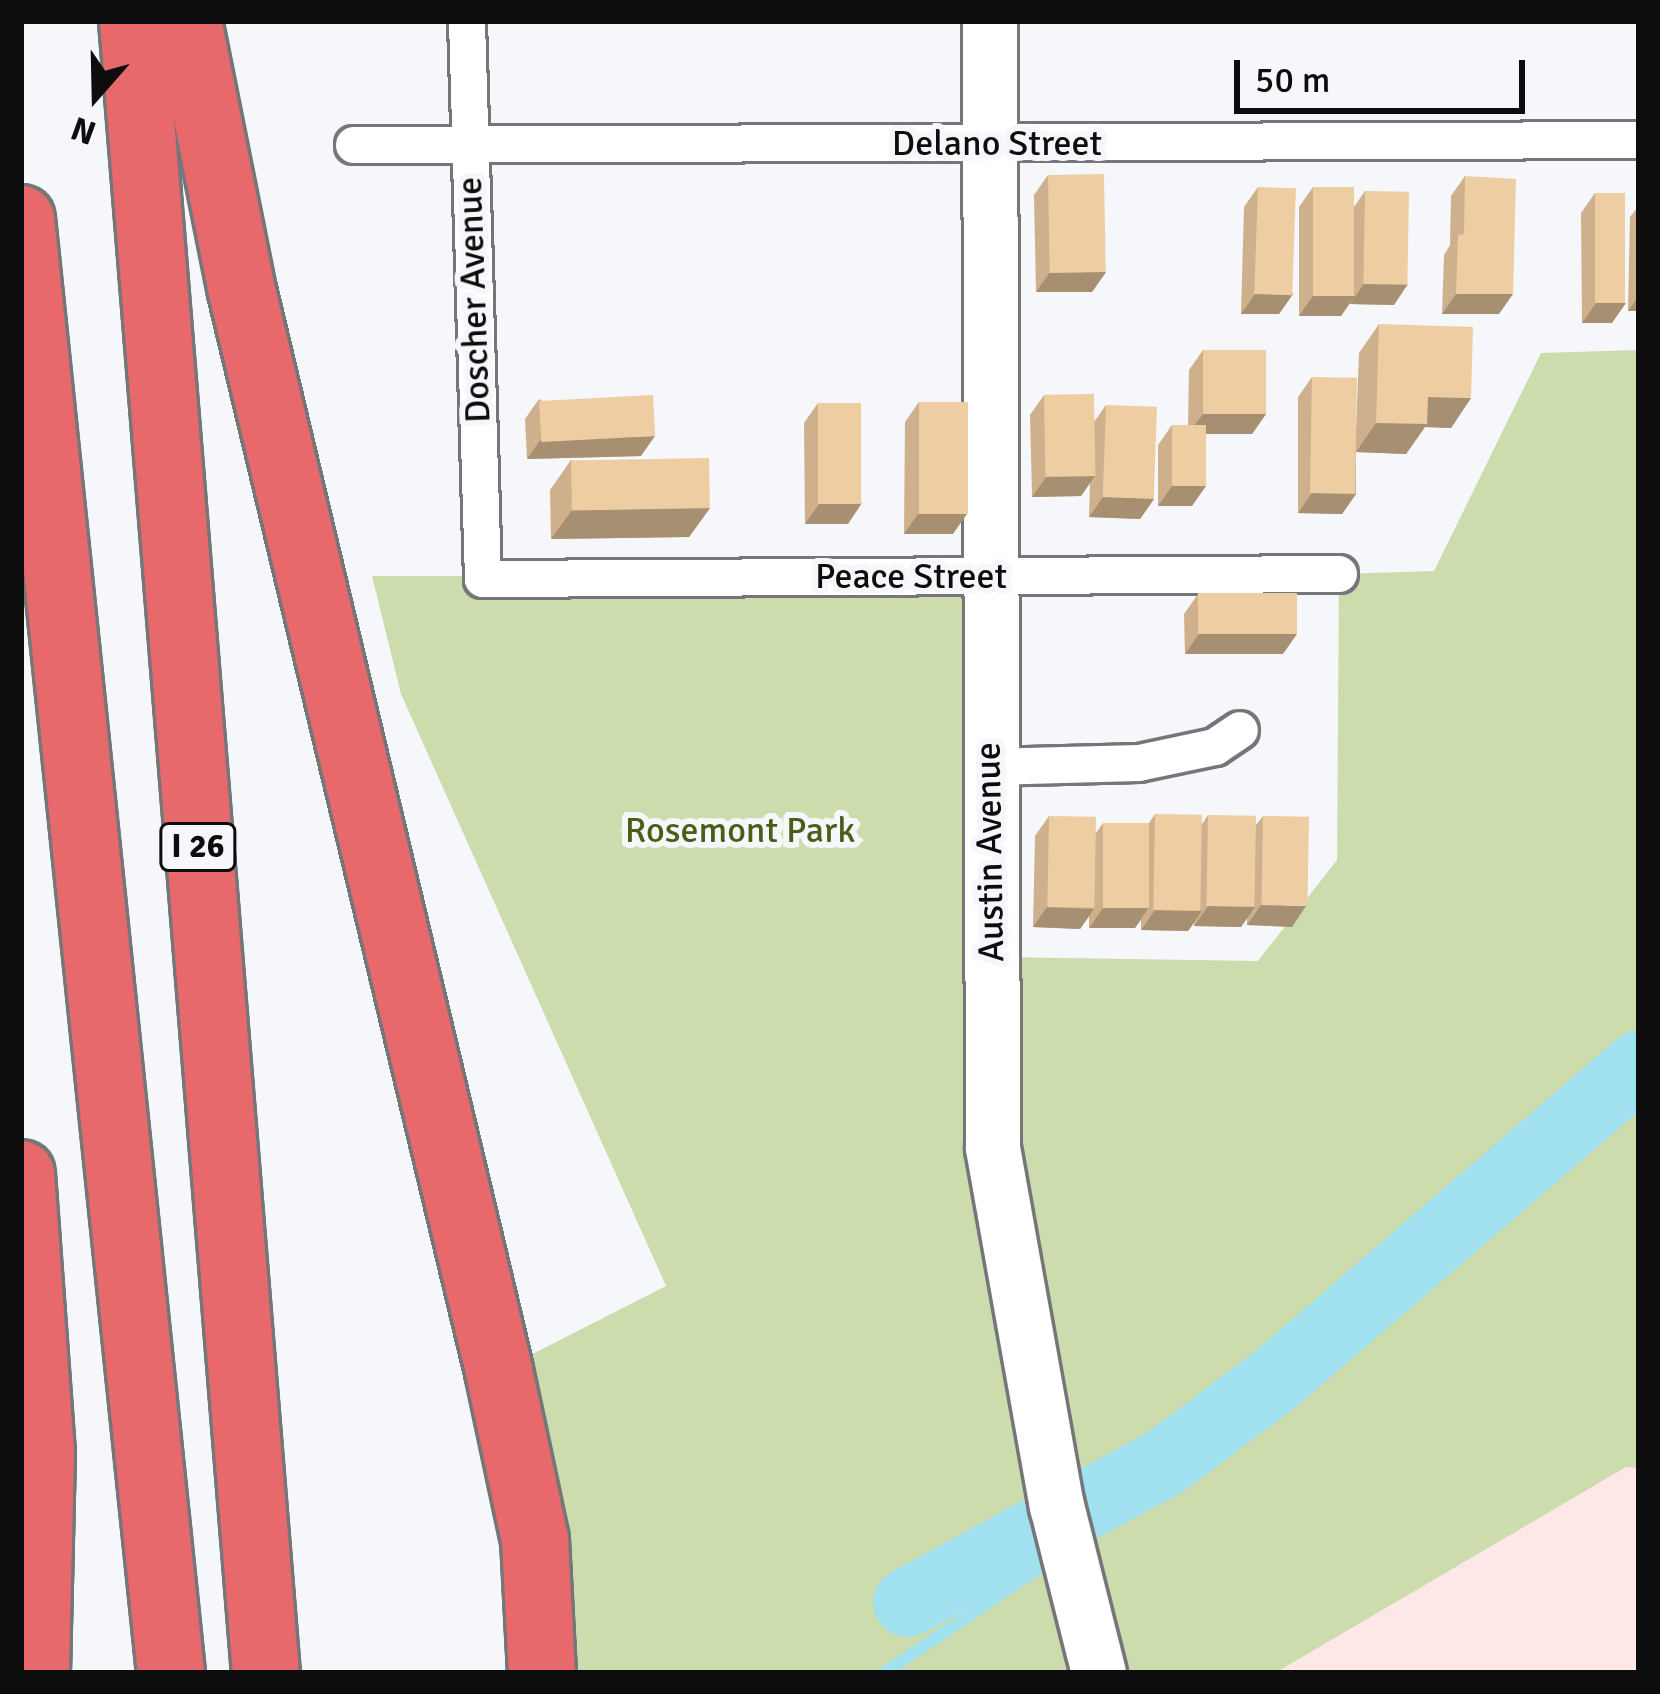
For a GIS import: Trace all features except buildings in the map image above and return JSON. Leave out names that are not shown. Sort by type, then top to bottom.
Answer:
[{"type":"highway","name":"I 26","points":[[133,21],[266,1673]]},
{"type":"highway","points":[[188,21],[242,291],[499,1371],[535,1540],[542,1673]]},
{"type":"highway","points":[[21,219],[171,1673]]},
{"type":"highway","points":[[21,1174],[41,1453],[36,1673]]},
{"type":"street","name":"Doscher Avenue","points":[[467,21],[483,579]]},
{"type":"street","name":"Austin Avenue","points":[[990,21],[987,576],[993,1148],[1063,1531],[1099,1673]]},
{"type":"street","name":"Delano Street","points":[[354,146],[1639,140]]},
{"type":"street","name":"Peace Street","points":[[483,579],[1339,574]]},
{"type":"street","points":[[989,767],[1139,764],[1215,747],[1240,730]]},
{"type":"shaded area","points":[[1626,1467],[1639,1468],[1639,1673],[1275,1673]]},
{"type":"green space","name":"Rosemont Park","points":[[1639,350],[1639,1468],[1626,1467],[1275,1673],[542,1673],[499,1371],[666,1286],[401,694],[372,576],[987,576],[991,957],[1258,961],[1337,860],[1339,574],[1434,571],[1541,353]]},
{"type":"waterway","points":[[907,1602],[1167,1460],[1277,1377],[1639,1064]]},
{"type":"waterway","points":[[1079,1542],[1395,1304],[1639,1092]]},
{"type":"waterway","points":[[884,1673],[1057,1556]]}]
